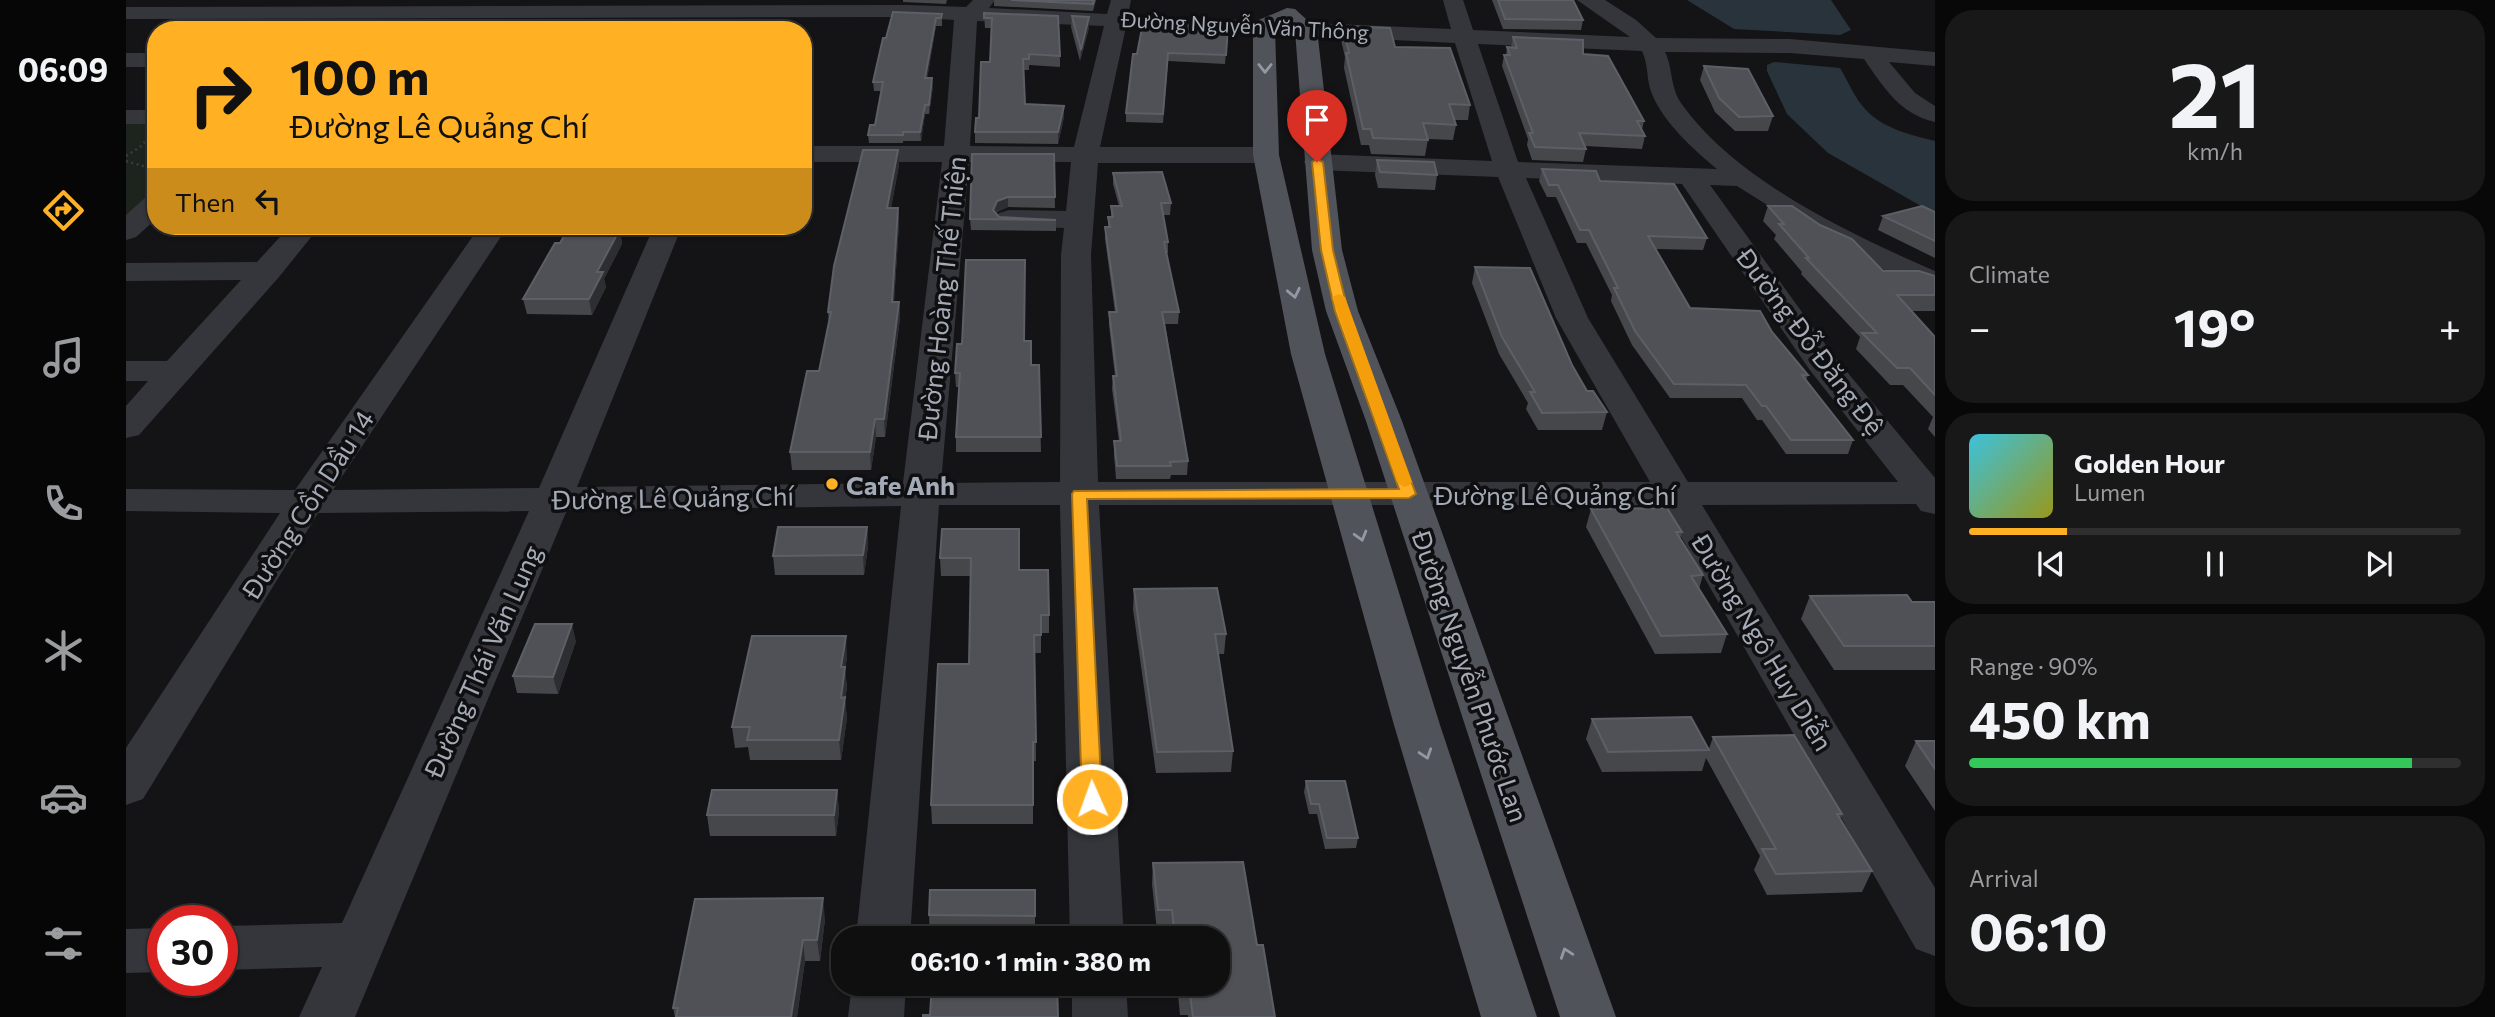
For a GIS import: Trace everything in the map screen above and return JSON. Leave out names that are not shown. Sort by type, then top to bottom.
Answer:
[{"type":"main road","points":[[1286,17],[1266,155],[1308,354],[1417,725],[1508,1017]]},
{"type":"main road","name":"Đường Nguyễn Phước Lan","points":[[1286,17],[1317,162],[1327,250],[1342,311],[1409,494],[1588,1017]]},
{"type":"street","points":[[1587,0],[1615,15],[1651,44],[1660,65],[1660,85],[1665,98],[1707,147],[1743,178],[1801,216],[1935,282]]},
{"type":"street","name":"Đường Nguyễn Văn Thông","points":[[126,13],[478,21],[624,20],[978,7],[1286,17],[1458,17],[1651,44],[1792,49],[1935,59]]},
{"type":"street","name":"Đường Hoàng Thế Thiện","points":[[884,926],[922,494],[956,155],[965,20],[978,7]]},
{"type":"street","points":[[1097,926],[1079,494],[1076,255],[1085,155],[1119,10]]},
{"type":"street","name":"Đường Ngô Huy Diễn","points":[[1458,17],[1499,147],[1572,318],[1935,934]]},
{"type":"street","points":[[1872,54],[1908,103],[1919,111],[1935,116]]},
{"type":"street","points":[[126,60],[147,60]]},
{"type":"street","points":[[126,117],[147,121]]},
{"type":"street","points":[[812,155],[1266,155]]},
{"type":"street","points":[[1317,162],[1743,178]]},
{"type":"street","name":"Đường Đỗ Đăng Đệ","points":[[1690,176],[1821,362],[1932,497]]},
{"type":"street","points":[[126,231],[147,211]]},
{"type":"street","points":[[1009,219],[1079,220]]},
{"type":"street","points":[[126,427],[298,235]]},
{"type":"street","name":"Đường Cồn Dầu 14","points":[[126,787],[306,502],[488,235]]},
{"type":"street","name":"Đường Thái Văn Lung","points":[[327,1017],[553,499],[664,235]]},
{"type":"street","points":[[126,272],[268,271]]},
{"type":"street","points":[[126,371],[178,371]]},
{"type":"street","name":"Đường Lê Quảng Chí","points":[[126,500],[306,502],[922,494],[1675,494],[1932,497]]},
{"type":"street","points":[[238,948],[358,944]]},
{"type":"street","points":[[126,951],[147,950]]},
{"type":"street","points":[[876,1017],[878,996]]},
{"type":"street","points":[[1099,996],[1100,1017]]},
{"type":"path","points":[[126,156],[143,145],[147,138]]},
{"type":"path","points":[[126,161],[147,167]]},
{"type":"shaded area","points":[[1687,0],[1831,0],[1851,30],[1840,35],[1734,29]]},
{"type":"shaded area","points":[[1774,62],[1840,68],[1858,101],[1873,117],[1898,130],[1935,141],[1935,214],[1828,153],[1787,114],[1767,71],[1767,65]]},
{"type":"shaded area","points":[[126,117],[147,117],[147,211],[126,231]]},
{"type":"building","points":[[1011,0],[1094,0],[1093,4]]},
{"type":"building","points":[[1498,0],[1573,0],[1583,20],[1505,19]]},
{"type":"building","points":[[893,12],[942,14],[941,18],[936,18],[925,78],[932,78],[929,105],[925,105],[920,132],[868,135],[870,125],[875,125],[883,82],[873,82],[883,38],[886,38]]},
{"type":"building","points":[[984,13],[1058,16],[1060,56],[1029,54],[1029,59],[1023,59],[1025,104],[1064,106],[1058,132],[975,132],[976,118],[979,118],[981,62],[990,62],[992,18],[984,18]]},
{"type":"building","points":[[1072,16],[1089,17],[1081,50]]},
{"type":"building","points":[[1198,25],[1228,27],[1226,55],[1168,53],[1163,114],[1126,113],[1133,54],[1137,54],[1142,28],[1198,30]]},
{"type":"building","points":[[1343,26],[1390,28],[1395,47],[1450,48],[1470,105],[1449,104],[1456,125],[1423,123],[1428,140],[1373,138],[1371,129],[1363,129],[1346,53],[1349,53]]},
{"type":"building","points":[[1513,37],[1583,40],[1583,54],[1608,56],[1644,121],[1637,121],[1645,136],[1579,133],[1586,149],[1535,147],[1529,133],[1533,133],[1504,55],[1510,55],[1507,47],[1517,48]]},
{"type":"building","points":[[1704,66],[1748,69],[1773,116],[1739,117],[1719,98]]},
{"type":"building","points":[[863,150],[898,150],[887,208],[898,208],[892,302],[899,302],[884,419],[875,419],[870,452],[790,452],[807,371],[819,371],[831,312],[828,312],[834,266]]},
{"type":"building","points":[[972,154],[1054,154],[1055,197],[1008,197],[997,201],[993,210],[999,217],[1056,220],[970,219]]},
{"type":"building","points":[[1377,160],[1434,162],[1437,175],[1380,172]]},
{"type":"building","points":[[1542,169],[1596,171],[1600,181],[1674,184],[1707,238],[1648,236],[1690,308],[1760,311],[1772,332],[1808,375],[1802,375],[1853,440],[1791,440],[1766,406],[1762,406],[1746,385],[1674,384],[1635,331],[1614,288],[1618,288],[1589,230],[1580,230],[1558,185],[1549,185]]},
{"type":"building","points":[[1162,172],[1171,203],[1161,203],[1168,242],[1164,242],[1179,312],[1162,312],[1188,461],[1170,462],[1171,466],[1117,466],[1114,441],[1121,441],[1109,312],[1117,312],[1105,227],[1110,227],[1108,217],[1113,217],[1111,206],[1122,206],[1113,173]]},
{"type":"building","points":[[1768,206],[1792,206],[1820,225],[1852,239],[1883,271],[1919,271],[1935,276],[1935,295],[1897,295],[1935,337],[1935,395],[1910,368],[1897,368],[1862,333],[1877,333],[1806,258],[1809,258],[1779,224],[1784,224]]},
{"type":"building","points":[[1922,206],[1935,212],[1935,241],[1883,216]]},
{"type":"building","points":[[565,235],[617,235],[597,272],[603,272],[589,299],[523,299],[555,243],[560,243]]},
{"type":"building","points":[[966,260],[1025,260],[1024,341],[1031,341],[1031,365],[1039,365],[1041,437],[956,437],[960,373],[955,373],[957,344],[962,344]]},
{"type":"building","points":[[1475,267],[1530,268],[1572,365],[1587,391],[1593,391],[1607,412],[1542,413],[1530,392],[1535,392],[1502,337]]},
{"type":"building","points":[[1667,508],[1682,532],[1676,532],[1703,575],[1691,576],[1727,634],[1661,636],[1591,509]]},
{"type":"building","points":[[778,527],[867,527],[863,555],[773,556]]},
{"type":"building","points":[[942,529],[1019,529],[1019,570],[1048,570],[1049,615],[1041,615],[1041,635],[1034,635],[1036,742],[1033,742],[1033,805],[931,805],[938,664],[969,664],[971,558],[940,558]]},
{"type":"building","points":[[1217,588],[1226,634],[1215,634],[1233,751],[1157,752],[1134,589]]},
{"type":"building","points":[[1907,595],[1912,602],[1935,602],[1935,646],[1844,646],[1810,596]]},
{"type":"building","points":[[535,624],[572,624],[553,677],[513,676]]},
{"type":"building","points":[[752,636],[846,636],[841,667],[845,667],[841,698],[845,697],[839,740],[747,740],[750,727],[732,727]]},
{"type":"building","points":[[1691,717],[1709,750],[1608,752],[1592,719]]},
{"type":"building","points":[[1794,735],[1842,814],[1837,814],[1872,871],[1776,874],[1762,849],[1776,849],[1713,737]]},
{"type":"building","points":[[1916,741],[1935,741],[1935,769]]},
{"type":"building","points":[[1306,781],[1345,781],[1358,838],[1327,838],[1319,804],[1311,804]]},
{"type":"building","points":[[712,790],[837,790],[834,815],[707,815]]},
{"type":"building","points":[[1243,862],[1257,945],[1263,945],[1275,1017],[1193,1017],[1190,996],[1230,996],[1230,926],[1174,926],[1172,910],[1158,910],[1153,863]]},
{"type":"building","points":[[930,890],[1035,890],[1035,916],[929,915]]},
{"type":"building","points":[[823,898],[817,940],[803,940],[791,1017],[676,1017],[678,1008],[673,1008],[695,899]]},
{"type":"building","points":[[931,996],[1057,996],[1058,1017],[923,1017],[930,1015]]},
{"type":"slow traffic","points":[[1339,297],[1404,482]]},
{"type":"place","name":"Cafe Anh","points":[[832,484]]},
{"type":"route","points":[[1092,799],[1079,494],[1409,494],[1342,311],[1327,250],[1317,162]]}]
